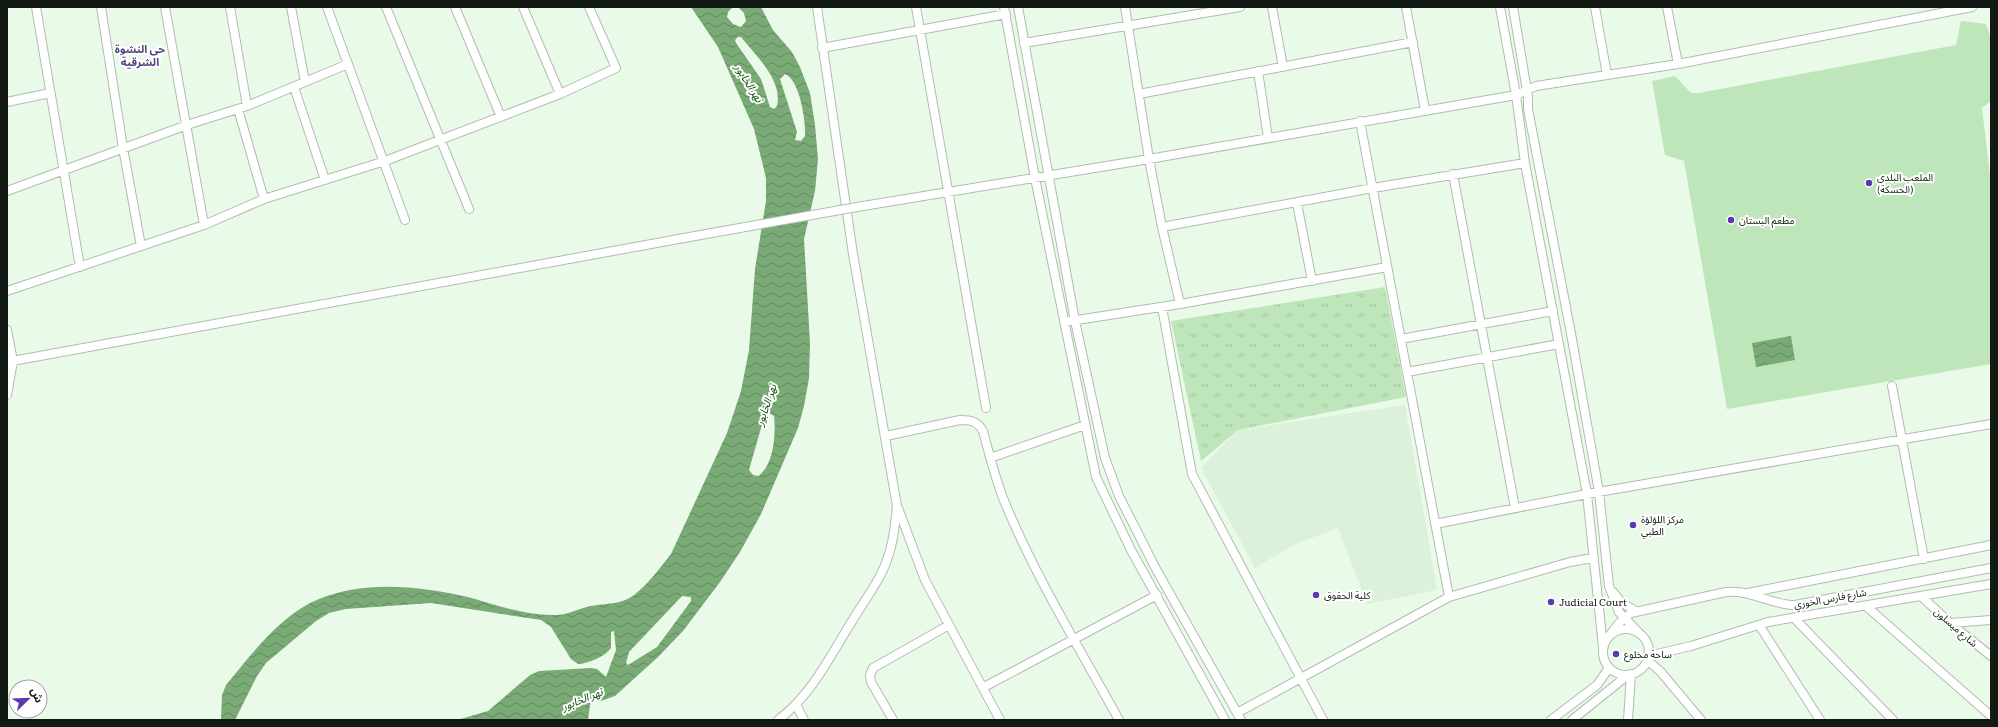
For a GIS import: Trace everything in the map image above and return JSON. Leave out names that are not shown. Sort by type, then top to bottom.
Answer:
[{"type":"street","points":[[36,7],[80,267]]},
{"type":"street","points":[[101,7],[123,148],[141,246]]},
{"type":"street","points":[[165,7],[204,225]]},
{"type":"street","points":[[230,7],[247,106]]},
{"type":"street","points":[[291,7],[305,82]]},
{"type":"street","points":[[328,7],[385,161],[405,220]]},
{"type":"street","points":[[386,7],[469,209]]},
{"type":"street","points":[[455,7],[501,117]]},
{"type":"street","points":[[523,7],[560,94]]},
{"type":"street","points":[[7,291],[204,225],[264,199],[385,161],[560,94],[616,68],[589,7]]},
{"type":"street","points":[[817,7],[852,247],[897,506],[917,562],[1000,720]]},
{"type":"street","points":[[916,7],[986,408]]},
{"type":"street","points":[[1018,7],[1075,321],[1105,458],[1119,496],[1156,568],[1239,716],[1300,678],[1449,597],[1570,562],[1593,558]]},
{"type":"street","points":[[1125,7],[1149,159],[1162,227],[1180,304]]},
{"type":"street","points":[[1024,43],[1129,25],[1201,10],[1240,7]]},
{"type":"street","points":[[1272,7],[1283,67]]},
{"type":"street","points":[[1406,7],[1425,110]]},
{"type":"street","points":[[1500,7],[1516,95],[1525,163],[1560,344],[1586,494],[1603,646],[1603,658],[1609,668],[1618,673],[1630,674]]},
{"type":"street","points":[[1512,7],[1527,89],[1528,109],[1569,323],[1599,492],[1610,586],[1615,606],[1623,618],[1647,643],[1648,658],[1642,668],[1630,674],[1572,720]]},
{"type":"street","points":[[1595,7],[1607,75]]},
{"type":"street","points":[[1667,7],[1678,64]]},
{"type":"street","points":[[10,361],[857,207],[949,193],[1516,95],[1536,86],[1678,64],[1950,9],[1972,7]]},
{"type":"street","points":[[822,48],[920,30],[1005,11],[1035,178],[1096,477],[1131,550],[1225,720]]},
{"type":"street","points":[[1139,94],[1413,42]]},
{"type":"street","points":[[7,191],[187,125],[247,106],[348,64]]},
{"type":"street","points":[[1258,71],[1268,138]]},
{"type":"street","points":[[294,87],[325,180]]},
{"type":"street","points":[[7,102],[50,93]]},
{"type":"street","points":[[238,109],[264,199]]},
{"type":"street","points":[[1360,121],[1449,597]]},
{"type":"street","points":[[1162,227],[1373,188],[1525,163]]},
{"type":"street","points":[[1454,174],[1515,508]]},
{"type":"street","points":[[1296,202],[1312,280]]},
{"type":"street","points":[[1064,322],[1180,304],[1387,267]]},
{"type":"street","points":[[1162,307],[1192,474],[1323,720]]},
{"type":"street","points":[[1401,340],[1553,311]]},
{"type":"street","points":[[7,330],[10,361],[7,395]]},
{"type":"street","points":[[1407,372],[1560,344]]},
{"type":"street","points":[[1892,386],[1924,559]]},
{"type":"street","points":[[886,436],[960,420],[972,420],[979,424],[983,431],[999,486],[1013,520],[1041,578],[1119,720]]},
{"type":"street","points":[[1435,524],[1586,494],[1902,441],[1991,424]]},
{"type":"street","points":[[990,458],[1085,425]]},
{"type":"street","points":[[778,720],[796,705],[810,688],[883,569],[893,539],[897,506]]},
{"type":"street","points":[[1744,594],[1991,546]]},
{"type":"street","name":"شارع فارس الخوري","points":[[1609,636],[1623,618],[1636,611],[1726,592],[1744,594],[1781,604],[1794,605],[1991,568]]},
{"type":"street","points":[[1648,658],[1759,625],[1991,584]]},
{"type":"street","points":[[1610,586],[1622,603],[1636,611]]},
{"type":"street","points":[[984,687],[1075,640],[1157,595]]},
{"type":"street","name":"شارع ميسلون","points":[[1921,596],[1950,623],[1991,656]]},
{"type":"street","points":[[1866,606],[1991,716]]},
{"type":"street","points":[[1794,618],[1893,720]]},
{"type":"street","points":[[1950,623],[1991,620]]},
{"type":"street","points":[[893,720],[871,682],[870,675],[873,668],[949,625]]},
{"type":"street","points":[[1759,625],[1820,720]]},
{"type":"street","points":[[1603,646],[1609,636],[1615,631],[1631,629],[1639,633]]},
{"type":"street","points":[[1648,658],[1701,720]]},
{"type":"street","points":[[1551,720],[1597,685],[1609,668]]},
{"type":"street","points":[[1628,720],[1630,674]]},
{"type":"street","points":[[796,705],[804,720]]},
{"type":"shaded area","points":[[1405,405],[1437,590],[1367,604],[1338,528],[1295,544],[1255,568],[1201,468],[1238,430]]},
{"type":"green space","points":[[1961,21],[1986,24],[1991,39],[1991,101],[1982,108],[1991,184],[1991,364],[1727,409],[1684,161],[1665,155],[1652,81],[1675,76],[1691,93],[1699,93],[1956,45]]},
{"type":"green space","points":[[1385,287],[1406,397],[1238,430],[1201,461],[1171,321]]},
{"type":"water","name":"نهر الخابور","points":[[691,7],[733,7],[728,12],[727,17],[733,24],[741,27],[746,21],[744,13],[738,7],[761,7],[773,30],[792,52],[800,67],[810,93],[818,159],[815,191],[804,239],[810,343],[809,378],[804,406],[798,428],[761,514],[740,552],[720,582],[683,631],[658,657],[615,696],[601,701],[593,700],[590,705],[588,720],[457,720],[488,711],[530,675],[539,671],[591,668],[597,669],[606,677],[616,650],[614,631],[611,632],[611,648],[605,654],[596,659],[578,664],[571,659],[551,627],[541,620],[431,603],[346,609],[329,613],[316,621],[266,663],[257,676],[235,720],[221,720],[222,695],[226,685],[257,648],[279,625],[305,606],[319,599],[355,589],[374,587],[412,588],[450,593],[531,613],[558,615],[591,606],[624,601],[639,591],[649,581],[671,554],[727,433],[741,391],[749,350],[755,269],[766,201],[766,178],[754,129],[718,47]],"holes":[[[738,37],[741,37],[767,69],[776,87],[778,96],[777,106],[774,109],[770,107],[761,79],[735,40]],[[785,74],[795,84],[801,102],[805,130],[805,136],[801,141],[795,140],[797,132],[780,79]],[[768,412],[774,416],[775,431],[773,449],[768,465],[758,476],[753,475],[749,470],[765,414]],[[682,596],[691,597],[691,601],[657,647],[628,665],[626,663],[629,652]]]},
{"type":"water","points":[[1791,336],[1795,360],[1756,367],[1752,343]]},
{"type":"place","name":"الملعب البلدي (الحسكة)","points":[[1869,183]]},
{"type":"place","name":"مطعم البستان","points":[[1731,220]]},
{"type":"place","name":"مركز اللؤلؤة الطبي","points":[[1633,525]]},
{"type":"place","name":"كلية الحقوق","points":[[1316,595]]},
{"type":"place","name":"Judicial Court","points":[[1551,602]]},
{"type":"place","name":"ساحة مخلوع","points":[[1616,654]]},
{"type":"district","name":"حي النشوة الشرقية","points":[[140,55]]}]
